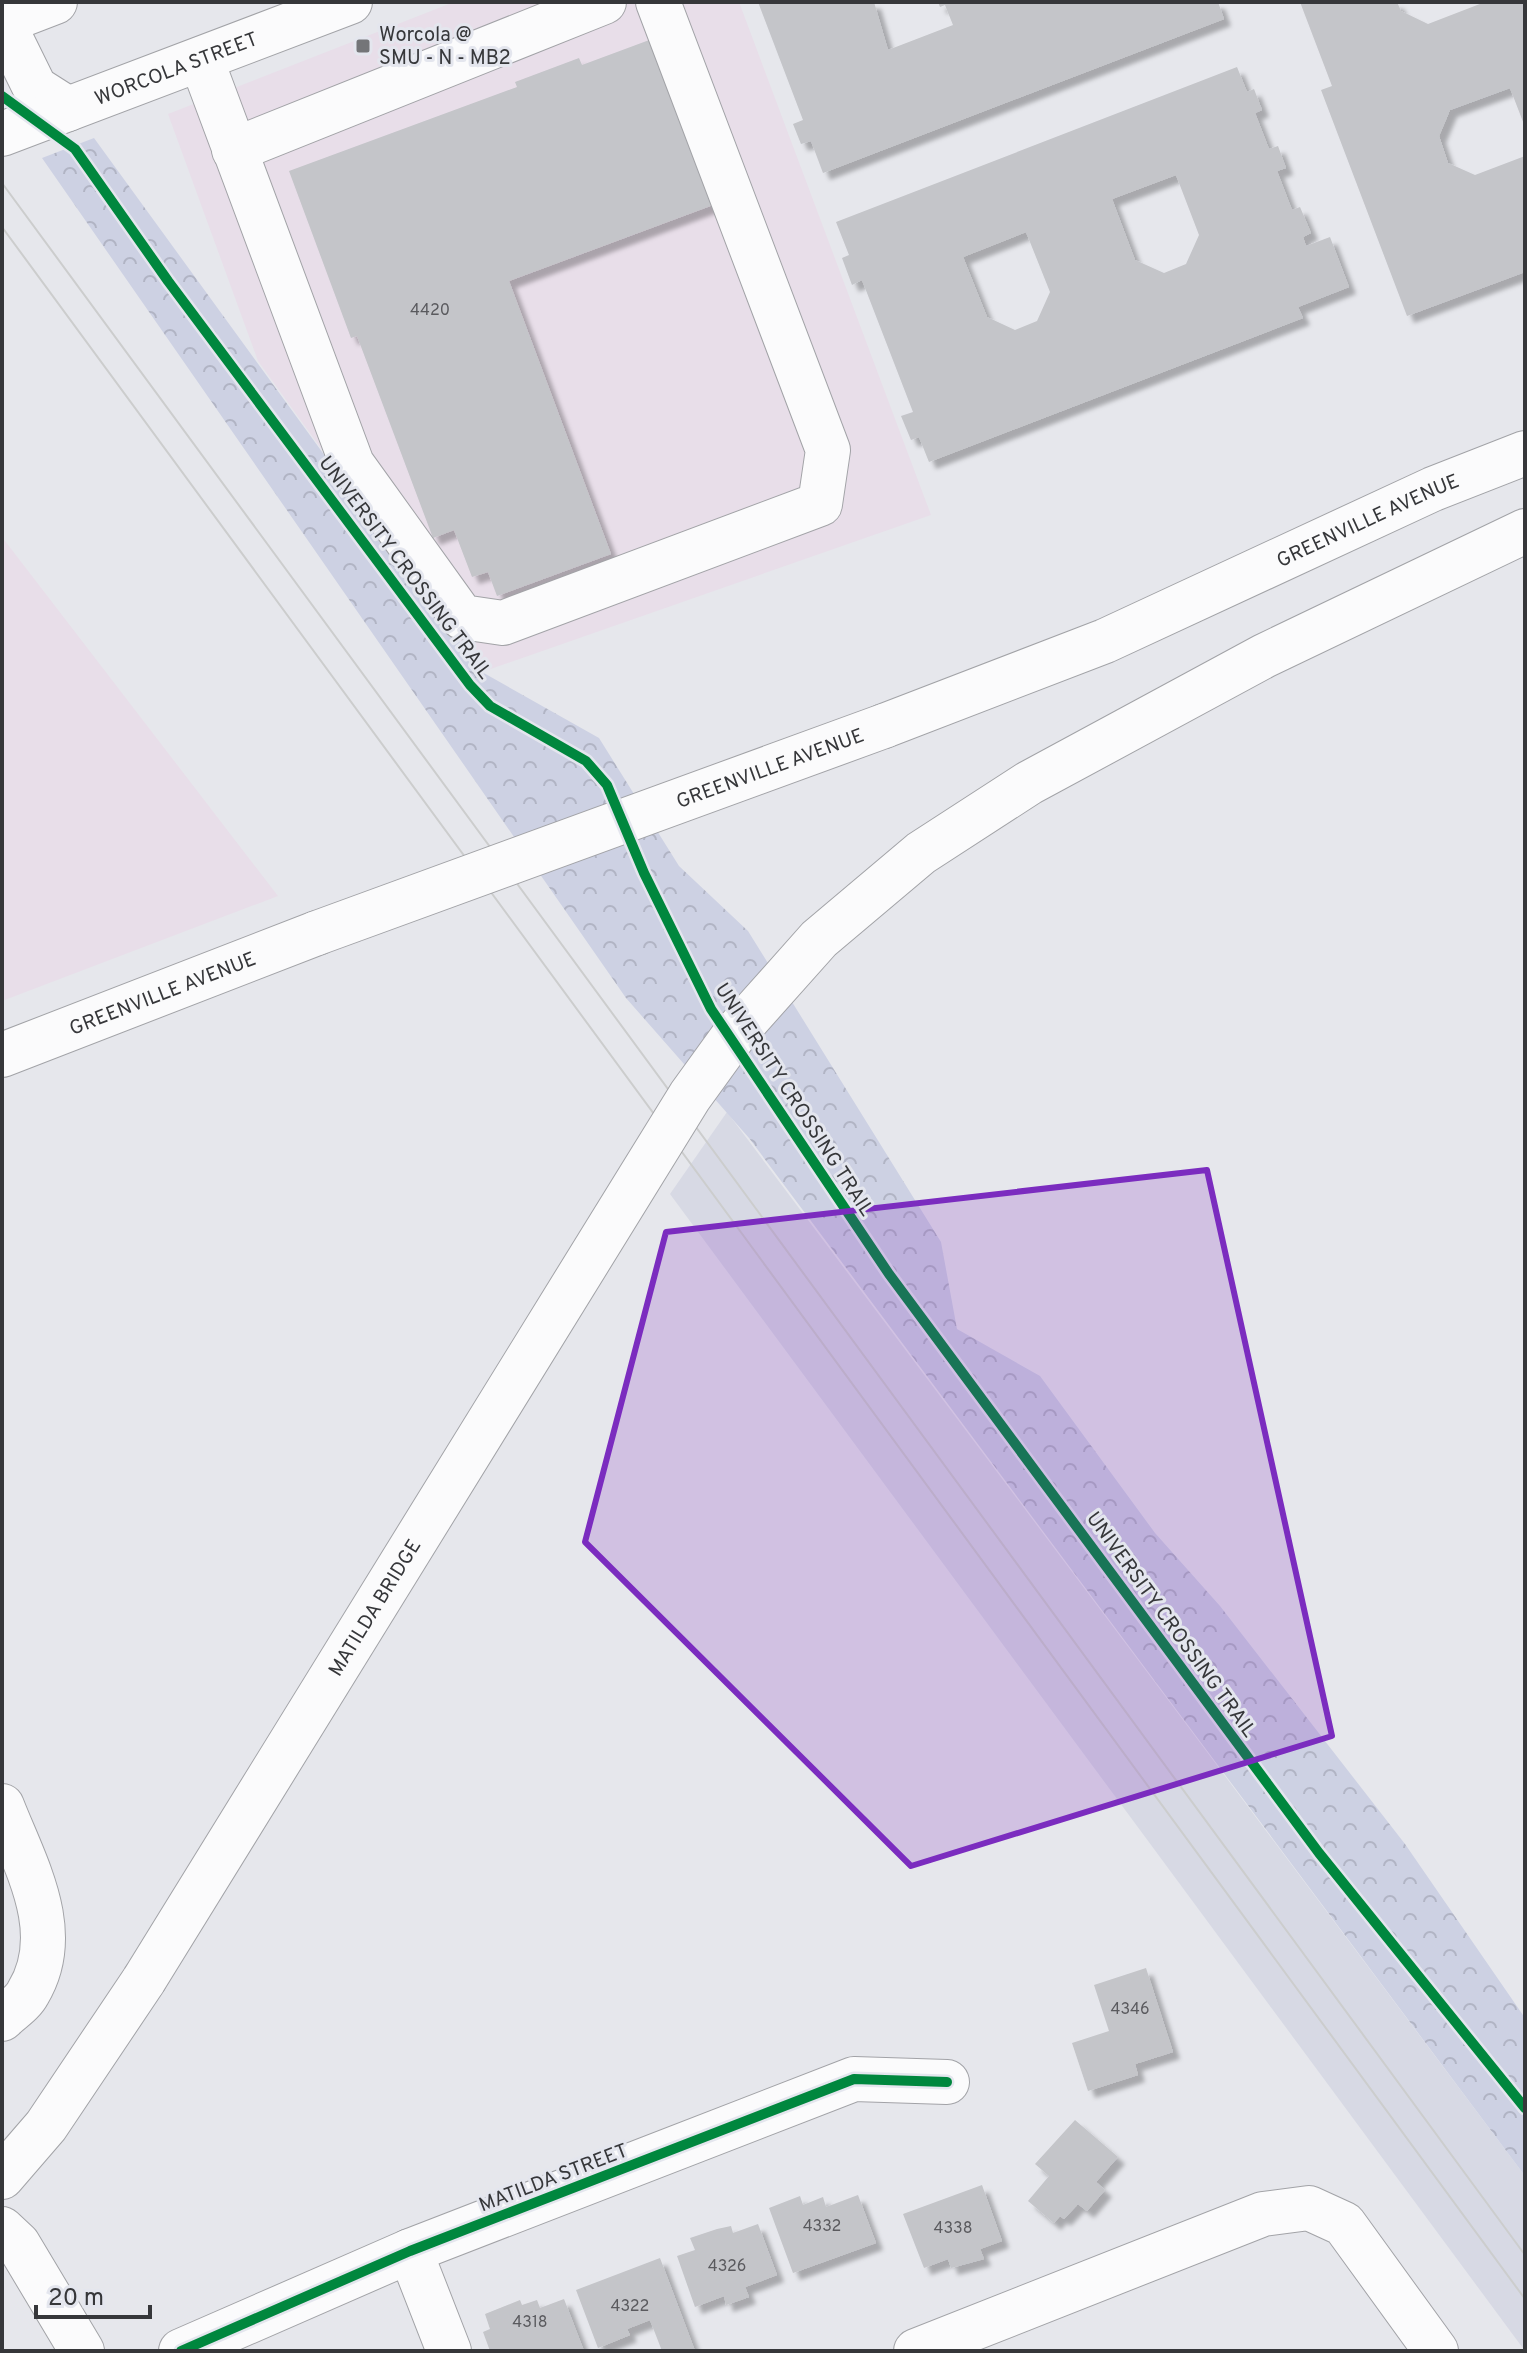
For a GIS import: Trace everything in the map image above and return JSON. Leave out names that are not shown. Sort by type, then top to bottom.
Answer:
[{"type":"main road","points":[[55,2],[3,21],[35,88],[68,109]]},
{"type":"main road","name":"WORCOLA STREET","points":[[2,134],[350,2]]},
{"type":"main road","points":[[234,150],[604,2]]},
{"type":"main road","points":[[201,59],[352,464],[462,617],[503,623],[820,504],[828,450],[658,2]]},
{"type":"main road","name":"GREENVILLE AVENUE","points":[[2,1055],[317,933],[884,726],[1105,641],[1433,489],[1525,453]]},
{"type":"main road","name":"MATILDA BRIDGE","points":[[2,2177],[46,2126],[144,1980],[690,1096],[737,1031],[819,939],[921,853],[1029,783],[1264,656],[1525,531]]},
{"type":"main road","points":[[2,1806],[42,1907],[44,1954],[28,1995],[2,2019]]},
{"type":"main road","name":"MATILDA STREET","points":[[181,2351],[410,2251],[854,2079],[947,2082]]},
{"type":"main road","points":[[916,2351],[1263,2214],[1309,2208],[1344,2224],[1436,2351]]},
{"type":"main road","points":[[2,2229],[18,2244],[82,2351]]},
{"type":"main road","points":[[410,2251],[449,2351]]},
{"type":"highlighted area","points":[[1207,1170],[1332,1736],[911,1866],[585,1542],[666,1232]]},
{"type":"shaded area","points":[[454,2],[739,2],[931,515],[482,672],[258,361],[168,114]]},
{"type":"shaded area","points":[[2,537],[278,896],[2,1001]]},
{"type":"shaded area","points":[[727,1112],[1525,2176],[1525,2351],[670,1194]]},
{"type":"green space","points":[[94,138],[482,672],[599,738],[679,866],[748,931],[941,1242],[957,1329],[1040,1376],[1155,1533],[1220,1606],[1405,1844],[1525,2018],[1525,2176],[749,1138],[626,998],[42,158]]},
{"type":"building","points":[[758,2],[874,2],[888,50],[953,25],[945,5],[940,7],[938,2],[1218,2],[1224,19],[823,173],[811,141],[801,144],[793,124],[803,120]]},
{"type":"building","points":[[1300,2],[1397,2],[1401,11],[1428,24],[1485,2],[1525,2],[1525,127],[1510,88],[1450,110],[1439,136],[1448,163],[1475,175],[1525,156],[1525,272],[1407,316],[1321,90],[1332,86]]},
{"type":"building","points":[[652,39],[713,205],[509,281],[611,554],[497,596],[488,572],[472,577],[454,530],[433,538],[357,336],[351,338],[289,171],[517,87],[515,82],[579,58],[582,65]]},
{"type":"building","points":[[1237,67],[1247,92],[1254,89],[1262,110],[1255,113],[1269,149],[1278,146],[1286,168],[1277,171],[1292,210],[1300,207],[1311,233],[1303,237],[1306,246],[1330,237],[1349,287],[1298,307],[1303,318],[929,462],[919,437],[911,440],[901,416],[913,412],[862,280],[852,285],[842,258],[849,255],[836,222]],"holes":[[[1176,175],[1199,235],[1186,264],[1164,273],[1135,260],[1112,199]],[[1026,232],[1050,292],[1037,321],[1015,330],[987,317],[963,257]]]},
{"type":"building","points":[[1146,1968],[1173,2052],[1135,2064],[1138,2075],[1088,2091],[1072,2043],[1109,2031],[1094,1985]]},
{"type":"building","points":[[1075,2120],[1118,2157],[1096,2182],[1105,2190],[1087,2211],[1078,2204],[1064,2219],[1060,2216],[1054,2223],[1028,2201],[1049,2176],[1035,2164]]},
{"type":"building","points":[[982,2185],[1002,2241],[980,2249],[984,2259],[951,2268],[948,2259],[924,2268],[903,2214]]},
{"type":"building","points":[[858,2195],[876,2243],[793,2273],[769,2208],[800,2196],[803,2205],[823,2197],[826,2207]]},
{"type":"building","points":[[758,2224],[777,2275],[745,2287],[749,2297],[726,2305],[724,2296],[695,2307],[677,2256],[695,2250],[690,2238],[731,2226],[733,2233]]},
{"type":"building","points":[[660,2258],[695,2351],[662,2351],[650,2320],[627,2329],[630,2335],[598,2348],[576,2290]]},
{"type":"building","points":[[564,2299],[584,2351],[490,2351],[483,2332],[490,2329],[485,2314],[520,2300],[522,2305],[537,2300],[540,2308]]},
{"type":"tram line","points":[[2,183],[1525,2255]]},
{"type":"tram line","points":[[2,227],[1525,2299]]},
{"type":"cycle path","name":"UNIVERSITY CROSSING TRAIL","points":[[2,96],[75,149],[168,281],[470,685],[490,706],[586,761],[607,785],[644,873],[711,1009],[889,1274],[1319,1853],[1525,2108]]},
{"type":"cycle path","points":[[181,2351],[410,2251],[854,2079],[947,2082]]},
{"type":"place","name":"Worcola @ SMU - N - MB2","points":[[363,46]]}]
